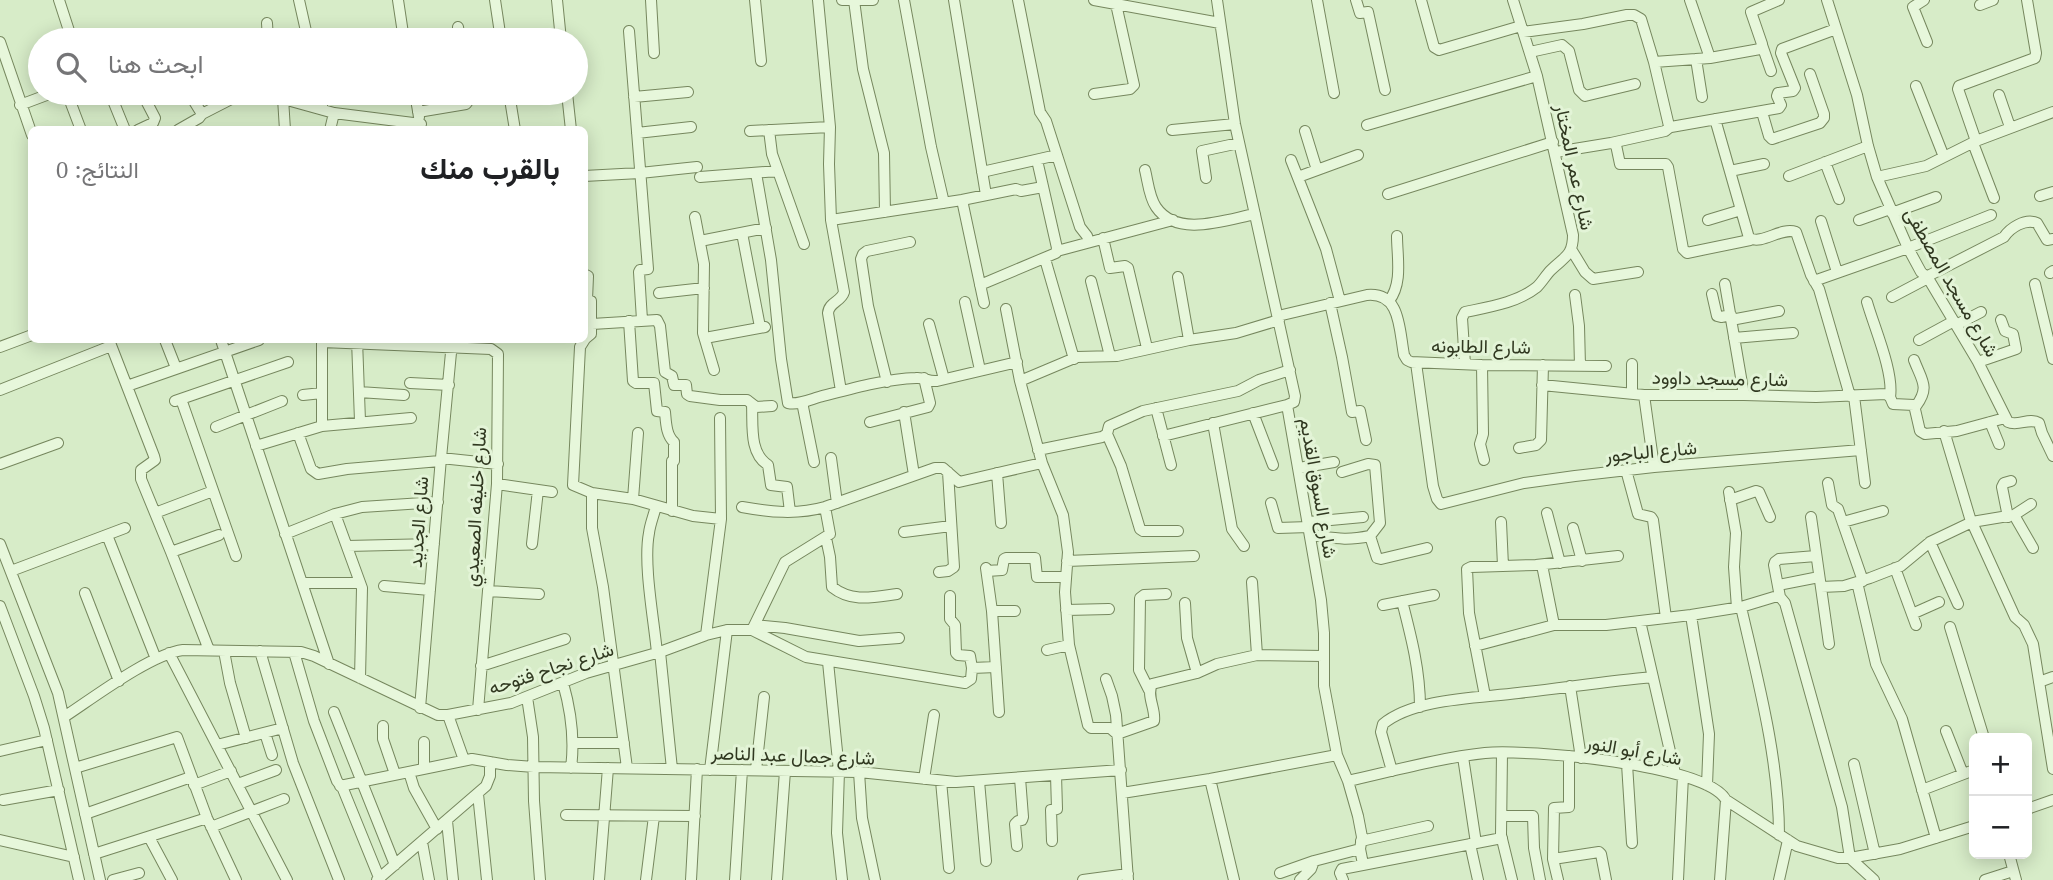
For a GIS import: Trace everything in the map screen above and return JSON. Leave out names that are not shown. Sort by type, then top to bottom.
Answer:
[{"type":"street","points":[[59,0],[68,28]]},
{"type":"street","points":[[299,0],[305,28]]},
{"type":"street","points":[[398,0],[402,28]]},
{"type":"street","points":[[495,0],[499,28]]},
{"type":"street","points":[[557,0],[560,28]]},
{"type":"street","points":[[651,0],[654,52]]},
{"type":"street","points":[[755,0],[761,61]]},
{"type":"street","points":[[818,0],[830,127],[831,220],[844,292],[842,298],[832,304],[828,313],[841,391]]},
{"type":"street","points":[[842,0],[873,0]]},
{"type":"street","points":[[854,0],[863,69],[884,153],[885,212]]},
{"type":"street","points":[[904,0],[944,203]]},
{"type":"street","points":[[954,0],[986,195]]},
{"type":"street","points":[[1018,0],[1040,112],[1046,121],[1080,227],[1089,242]]},
{"type":"street","points":[[1094,0],[1146,5],[1220,23]]},
{"type":"street","name":"شارع السوق القديم","points":[[1217,0],[1235,124],[1295,396],[1294,402],[1287,405],[1321,600],[1324,686],[1337,755],[1349,781],[1358,816],[1363,863]]},
{"type":"street","points":[[1317,0],[1334,93]]},
{"type":"street","points":[[1356,0],[1360,13],[1368,12],[1385,90]]},
{"type":"street","points":[[1421,0],[1434,47],[1439,50],[1522,29],[1634,15],[1643,23],[1670,127]]},
{"type":"street","name":"شارع عمر المختار","points":[[1465,364],[1462,318],[1465,312],[1499,305],[1534,289],[1567,257],[1573,235],[1537,76],[1513,0]]},
{"type":"street","points":[[1690,0],[1710,58]]},
{"type":"street","points":[[1747,0],[1771,71]]},
{"type":"street","name":"شارع مسجد المصطفى","points":[[1828,0],[1857,95],[1877,177],[1891,211],[1908,248],[1978,362],[2006,418]]},
{"type":"street","points":[[1923,0],[1913,7],[1927,42]]},
{"type":"street","points":[[1980,5],[1993,0]]},
{"type":"street","points":[[1994,198],[1957,90],[1959,86],[2035,58],[2027,0]]},
{"type":"street","points":[[1752,11],[1771,1]]},
{"type":"street","points":[[1094,94],[1130,89],[1134,85],[1116,4]]},
{"type":"street","points":[[267,23],[267,28]]},
{"type":"street","points":[[1388,194],[1555,147],[1611,143],[1665,131],[1670,127],[1779,108],[1781,105],[1778,93],[1794,90],[1795,86],[1782,49],[1836,29]]},
{"type":"street","points":[[629,31],[648,269],[639,272],[642,320]]},
{"type":"street","points":[[0,42],[28,126]]},
{"type":"street","points":[[1530,52],[1562,45],[1567,47],[1579,90],[1585,96],[1634,84]]},
{"type":"street","points":[[1654,62],[1710,58],[1758,50],[1762,46]]},
{"type":"street","points":[[1696,59],[1702,97]]},
{"type":"street","points":[[1762,111],[1772,139],[1820,123],[1824,114],[1810,74]]},
{"type":"street","points":[[1367,125],[1537,76]]},
{"type":"street","points":[[1916,86],[1944,157]]},
{"type":"street","points":[[634,97],[688,92]]},
{"type":"street","points":[[1999,95],[2010,127]]},
{"type":"street","points":[[20,105],[28,102]]},
{"type":"street","points":[[72,105],[79,126]]},
{"type":"street","points":[[115,105],[123,126]]},
{"type":"street","points":[[146,126],[155,118],[148,105]]},
{"type":"street","points":[[195,105],[204,126]]},
{"type":"street","points":[[184,126],[221,105]]},
{"type":"street","points":[[283,105],[285,126]]},
{"type":"street","points":[[306,105],[329,112],[416,126]]},
{"type":"street","points":[[325,105],[329,112],[330,126]]},
{"type":"street","points":[[417,105],[422,126]]},
{"type":"street","points":[[418,112],[460,105]]},
{"type":"street","points":[[511,105],[514,126]]},
{"type":"street","points":[[568,105],[571,126]]},
{"type":"street","points":[[1877,177],[1919,169],[2010,127],[2053,112]]},
{"type":"street","points":[[1715,120],[1750,240]]},
{"type":"street","points":[[1172,130],[1235,124]]},
{"type":"street","points":[[637,132],[691,127]]},
{"type":"street","points":[[750,131],[830,127]]},
{"type":"street","points":[[769,130],[772,154],[804,244]]},
{"type":"street","points":[[1305,131],[1317,170]]},
{"type":"street","points":[[1206,178],[1202,151],[1239,143]]},
{"type":"street","points":[[1611,143],[1616,145],[1619,164],[1662,162],[1667,165],[1685,252],[1794,231],[1819,289],[1852,396],[1865,483]]},
{"type":"street","points":[[1789,176],[1868,146]]},
{"type":"street","points":[[982,172],[1057,155]]},
{"type":"street","points":[[1298,177],[1358,155]]},
{"type":"street","points":[[1037,160],[1057,251]]},
{"type":"street","points":[[1291,160],[1326,249],[1352,412],[1360,411],[1366,440]]},
{"type":"street","points":[[1825,162],[1839,199]]},
{"type":"street","points":[[1730,171],[1764,163]]},
{"type":"street","points":[[1145,170],[1151,199],[1156,208],[1173,220],[1201,225],[1255,214]]},
{"type":"street","points":[[588,176],[778,171]]},
{"type":"street","points":[[756,173],[771,260],[787,401],[796,403],[841,391],[918,377],[931,382],[1017,362]]},
{"type":"street","points":[[831,220],[1016,189],[1021,191],[1043,187]]},
{"type":"street","points":[[2040,196],[2053,192]]},
{"type":"street","points":[[1859,220],[1936,197]]},
{"type":"street","points":[[962,200],[984,303]]},
{"type":"street","points":[[1708,220],[1741,210]]},
{"type":"street","points":[[1814,281],[1991,215]]},
{"type":"street","points":[[695,217],[704,264],[703,324],[714,370]]},
{"type":"street","points":[[980,285],[1045,259],[1057,251],[1173,220]]},
{"type":"street","points":[[1821,221],[1837,272]]},
{"type":"street","points":[[1892,297],[2004,237],[2009,230],[2028,221],[2037,223],[2047,240],[2053,239]]},
{"type":"street","points":[[700,241],[766,228]]},
{"type":"street","points":[[742,233],[760,327]]},
{"type":"street","points":[[1020,382],[1086,356],[1110,356],[1236,333],[1335,302],[1376,294],[1385,296],[1389,301],[1394,295],[1398,280],[1397,236]]},
{"type":"street","points":[[1103,238],[1110,268],[1128,268],[1147,348]]},
{"type":"street","points":[[887,382],[868,306],[861,259],[867,251],[910,242]]},
{"type":"street","points":[[1571,249],[1585,272],[1593,279],[1638,272]]},
{"type":"street","points":[[1045,259],[1074,359]]},
{"type":"street","points":[[1178,276],[1189,340]]},
{"type":"street","points":[[1091,281],[1110,356]]},
{"type":"street","points":[[1725,284],[1744,395]]},
{"type":"street","points":[[2035,284],[2035,308],[2053,359]]},
{"type":"street","points":[[659,293],[704,288]]},
{"type":"street","points":[[1712,294],[1717,316],[1731,318],[1779,311]]},
{"type":"street","points":[[1575,295],[1580,366]]},
{"type":"street","points":[[588,300],[592,301],[592,334],[588,337]]},
{"type":"street","name":"شارع الطابونه","points":[[1389,301],[1396,313],[1404,355],[1407,360],[1416,363],[1606,366]]},
{"type":"street","points":[[965,302],[980,370]]},
{"type":"street","points":[[1867,302],[1891,385],[1891,400]]},
{"type":"street","points":[[1006,309],[1020,382],[1038,450],[1063,516],[1066,532],[1069,645],[1089,727],[1110,728],[1117,734]]},
{"type":"street","points":[[1919,340],[1981,312]]},
{"type":"street","points":[[592,324],[653,319],[659,322],[665,372],[672,376],[674,385],[686,385],[688,395],[720,400],[747,400],[752,405],[756,450],[760,460],[768,466],[771,485],[787,487],[790,512]]},
{"type":"street","points":[[1978,362],[2016,349],[2013,334],[2005,331],[2001,320]]},
{"type":"street","points":[[629,321],[633,382],[654,383],[658,412],[665,412],[667,429],[674,442],[674,461],[671,461],[671,510]]},
{"type":"street","points":[[705,338],[778,324]]},
{"type":"street","points":[[929,324],[944,379]]},
{"type":"street","points":[[1734,338],[1793,333]]},
{"type":"street","points":[[0,348],[28,336]]},
{"type":"street","points":[[0,390],[110,343],[155,456],[152,464],[141,470],[140,474],[209,649]]},
{"type":"street","points":[[166,343],[176,368]]},
{"type":"street","points":[[221,343],[329,664]]},
{"type":"street","points":[[127,386],[250,343]]},
{"type":"street","points":[[322,343],[322,426]]},
{"type":"street","points":[[357,343],[359,421]]},
{"type":"street","name":"شارع الجديد","points":[[420,708],[452,343]]},
{"type":"street","name":"شارع خليفه الصعيدي","points":[[452,343],[491,349],[498,354],[497,484],[478,710]]},
{"type":"street","points":[[582,343],[573,485],[592,493],[633,499],[693,516],[721,519]]},
{"type":"street","points":[[1914,360],[1925,389],[1916,406],[1922,433],[1957,431],[2006,418],[2010,424],[2036,421],[2051,448]]},
{"type":"street","points":[[236,556],[178,400],[288,362]]},
{"type":"street","name":"شارع الباجور","points":[[1416,363],[1433,486],[1438,502],[1444,504],[1524,484],[1626,470],[1861,450]]},
{"type":"street","points":[[1632,364],[1654,467]]},
{"type":"street","points":[[1482,365],[1483,434],[1480,444],[1484,460]]},
{"type":"street","points":[[1519,448],[1536,445],[1541,440],[1543,365]]},
{"type":"street","points":[[1178,531],[1140,529],[1121,466],[1107,434],[1109,426],[1143,411],[1238,391],[1258,380],[1290,370]]},
{"type":"street","points":[[870,422],[924,409],[929,405],[924,378]]},
{"type":"street","points":[[410,383],[449,385]]},
{"type":"street","name":"شارع مسجد داوود","points":[[1542,385],[1638,395],[1816,397],[1885,394],[1891,400],[1916,406]]},
{"type":"street","points":[[359,392],[404,395]]},
{"type":"street","points":[[303,395],[322,393]]},
{"type":"street","points":[[216,427],[282,401]]},
{"type":"street","points":[[796,403],[814,462]]},
{"type":"street","points":[[752,405],[772,406]]},
{"type":"street","points":[[1163,436],[1287,405]]},
{"type":"street","points":[[1156,408],[1171,465]]},
{"type":"street","points":[[904,412],[914,475]]},
{"type":"street","points":[[1253,414],[1273,465]]},
{"type":"street","points":[[256,446],[322,426],[411,418]]},
{"type":"street","points":[[706,635],[721,519],[720,418]]},
{"type":"street","points":[[1990,422],[1999,444]]},
{"type":"street","points":[[1213,423],[1232,529],[1244,546]]},
{"type":"street","points":[[1944,431],[1972,522],[2015,617],[2030,634],[2052,761]]},
{"type":"street","points":[[298,433],[311,469],[318,474],[440,459],[498,464]]},
{"type":"street","points":[[633,499],[638,433]]},
{"type":"street","points":[[1038,450],[1107,434]]},
{"type":"street","points":[[0,464],[58,443]]},
{"type":"street","points":[[831,458],[837,503]]},
{"type":"street","points":[[1299,468],[1334,462]]},
{"type":"street","points":[[742,507],[806,512],[935,468],[943,468],[959,482],[1042,463]]},
{"type":"street","points":[[1310,528],[1340,540],[1370,536],[1381,520],[1375,466],[1368,464],[1342,472]]},
{"type":"street","points":[[1626,470],[1638,514],[1653,520],[1666,618]]},
{"type":"street","points":[[939,572],[954,567],[948,472]]},
{"type":"street","points":[[997,473],[1001,523]]},
{"type":"street","points":[[2011,481],[2004,483],[2002,487],[2011,516],[2033,548]]},
{"type":"street","points":[[1828,483],[1832,505],[1838,509],[1843,522],[1860,581],[1876,664],[1902,719],[1936,838]]},
{"type":"street","points":[[497,484],[552,492]]},
{"type":"street","points":[[532,544],[538,490]]},
{"type":"street","points":[[155,513],[213,491]]},
{"type":"street","points":[[1770,517],[1759,492],[1729,496],[1736,533],[1734,567],[1739,607],[1760,691],[1779,797],[1783,838],[1779,880]]},
{"type":"street","points":[[592,493],[592,528],[603,587],[627,768]]},
{"type":"street","points":[[285,534],[335,514],[362,507],[438,502]]},
{"type":"street","points":[[1271,503],[1278,528],[1310,528],[1363,517]]},
{"type":"street","points":[[1778,585],[1860,581],[1901,566],[1930,542],[1972,522],[2011,516],[2031,504]]},
{"type":"street","points":[[656,506],[648,552],[672,769]]},
{"type":"street","points":[[825,507],[830,533],[785,562],[753,628],[806,657],[965,683],[971,679],[970,656],[956,653],[956,625],[950,621],[950,596]]},
{"type":"street","points":[[1843,522],[1884,511]]},
{"type":"street","points":[[1547,513],[1560,563]]},
{"type":"street","points":[[335,514],[360,583],[360,678]]},
{"type":"street","points":[[1811,517],[1829,644]]},
{"type":"street","points":[[1501,522],[1503,566]]},
{"type":"street","points":[[904,532],[951,526]]},
{"type":"street","points":[[1573,527],[1582,561]]},
{"type":"street","points":[[11,571],[125,528]]},
{"type":"street","points":[[107,535],[156,659]]},
{"type":"street","points":[[172,552],[219,535]]},
{"type":"street","points":[[1370,536],[1377,558],[1381,559],[1427,548]]},
{"type":"street","points":[[826,538],[832,587],[854,598],[897,594]]},
{"type":"street","points":[[1930,542],[1958,604]]},
{"type":"street","points":[[0,544],[52,674],[100,880]]},
{"type":"street","points":[[347,546],[434,544]]},
{"type":"street","points":[[1067,561],[1194,556]]},
{"type":"street","points":[[1485,696],[1469,613],[1466,571],[1471,567],[1542,565],[1618,556]]},
{"type":"street","points":[[1816,556],[1779,558],[1774,565],[1780,597],[1785,603],[1842,807],[1850,858],[1874,880]]},
{"type":"street","points":[[999,712],[992,611],[986,570],[1002,570],[1006,558],[1035,558],[1037,577],[1066,577]]},
{"type":"street","points":[[1542,565],[1554,625]]},
{"type":"street","points":[[1895,568],[1914,620],[1939,602]]},
{"type":"street","points":[[1252,582],[1257,655]]},
{"type":"street","points":[[302,583],[360,583]]},
{"type":"street","points":[[384,586],[430,590]]},
{"type":"street","points":[[488,591],[539,594]]},
{"type":"street","points":[[85,593],[119,681]]},
{"type":"street","points":[[1117,734],[1154,721],[1149,690],[1139,670],[1140,598],[1144,595],[1166,594]]},
{"type":"street","points":[[1383,605],[1434,595]]},
{"type":"street","points":[[1475,646],[1554,625],[1606,625],[1691,615],[1780,597]]},
{"type":"street","points":[[1402,601],[1415,652],[1420,707]]},
{"type":"street","points":[[1185,603],[1187,639],[1197,673]]},
{"type":"street","points":[[0,606],[34,696],[47,740],[79,880]]},
{"type":"street","points":[[1066,610],[1109,609]]},
{"type":"street","points":[[992,611],[1015,611]]},
{"type":"street","points":[[1691,615],[1709,734],[1707,785]]},
{"type":"street","points":[[1640,621],[1679,774],[1678,880]]},
{"type":"street","points":[[1950,627],[1982,733]]},
{"type":"street","name":"شارع نجاح فتوحه","points":[[64,717],[156,659],[183,650],[308,654],[420,708],[434,714],[448,715],[511,703],[563,682],[727,630],[785,628],[859,641],[899,638]]},
{"type":"street","points":[[710,770],[727,630]]},
{"type":"street","points":[[481,666],[565,639]]},
{"type":"street","points":[[1047,649],[1069,645]]},
{"type":"street","points":[[224,650],[230,683],[246,738]]},
{"type":"street","points":[[260,651],[293,763],[339,880]]},
{"type":"street","points":[[294,652],[314,721],[379,879],[486,786],[490,779],[490,761]]},
{"type":"street","points":[[169,653],[287,880]]},
{"type":"street","points":[[1149,690],[1152,684],[1257,655],[1324,656]]},
{"type":"street","points":[[828,662],[839,771],[837,832],[842,880]]},
{"type":"street","points":[[972,668],[996,667]]},
{"type":"street","points":[[1392,771],[1381,732],[1383,724],[1420,707],[1485,696],[1653,677]]},
{"type":"street","points":[[2039,681],[2053,677]]},
{"type":"street","points":[[1083,880],[1128,877],[1117,734],[1112,696],[1106,679]]},
{"type":"street","points":[[563,682],[569,702],[573,743],[571,768]]},
{"type":"street","points":[[1558,880],[1553,859],[1554,808],[1569,807],[1575,757],[1570,686]]},
{"type":"street","points":[[527,697],[533,726],[534,801],[540,880]]},
{"type":"street","points":[[755,770],[764,697]]},
{"type":"street","points":[[334,712],[395,865]]},
{"type":"street","points":[[448,715],[464,760]]},
{"type":"street","points":[[924,779],[934,715]]},
{"type":"street","points":[[383,726],[383,739],[395,774]]},
{"type":"street","points":[[217,745],[283,728]]},
{"type":"street","points":[[1946,731],[1963,774]]},
{"type":"street","points":[[265,733],[272,755]]},
{"type":"street","points":[[75,768],[177,737],[209,822],[236,880]]},
{"type":"street","points":[[0,751],[47,740]]},
{"type":"street","points":[[424,742],[424,768]]},
{"type":"street","points":[[573,743],[624,743]]},
{"type":"street","points":[[1502,753],[1502,838],[1512,880]]},
{"type":"street","name":"شارع أبو النور","points":[[1349,781],[1463,757],[1502,753],[1575,757],[1679,774],[1707,785],[1797,846],[1825,855],[1850,858],[1875,854],[1969,828]]},
{"type":"street","points":[[1122,793],[1337,755]]},
{"type":"street","points":[[1463,757],[1478,880]]},
{"type":"street","name":"شارع جمال عبد الناصر","points":[[340,786],[464,760],[534,767],[839,771],[941,781],[979,781],[1121,770]]},
{"type":"street","points":[[1627,764],[1632,843]]},
{"type":"street","points":[[1854,764],[1875,854]]},
{"type":"street","points":[[599,880],[608,768]]},
{"type":"street","points":[[691,880],[697,769]]},
{"type":"street","points":[[237,784],[276,770]]},
{"type":"street","points":[[735,880],[743,770]]},
{"type":"street","points":[[85,814],[231,771]]},
{"type":"street","points":[[777,880],[785,771]]},
{"type":"street","points":[[409,772],[414,788],[437,829]]},
{"type":"street","points":[[859,772],[863,818],[875,880]]},
{"type":"street","points":[[1922,790],[1969,772]]},
{"type":"street","points":[[1052,841],[1051,810],[1057,809],[1056,775]]},
{"type":"street","points":[[1017,846],[1015,824],[1023,817],[1020,778]]},
{"type":"street","points":[[1210,779],[1234,880]]},
{"type":"street","points":[[941,781],[949,868]]},
{"type":"street","points":[[979,781],[986,862]]},
{"type":"street","points":[[3,800],[59,790]]},
{"type":"street","points":[[478,794],[487,880]]},
{"type":"street","points":[[94,854],[251,811],[284,799]]},
{"type":"street","points":[[1720,880],[1726,800]]},
{"type":"street","points":[[2032,807],[2053,800]]},
{"type":"street","points":[[566,815],[695,816]]},
{"type":"street","points":[[646,880],[654,816]]},
{"type":"street","points":[[1502,816],[1533,816],[1534,848],[1540,880]]},
{"type":"street","points":[[447,821],[453,880]]},
{"type":"street","points":[[1280,873],[1360,845],[1428,826]]},
{"type":"street","points":[[149,837],[172,880]]},
{"type":"street","points":[[1343,874],[1363,863],[1502,838]]},
{"type":"street","points":[[0,840],[74,857]]},
{"type":"street","points":[[422,842],[429,880]]},
{"type":"street","points":[[1553,859],[1599,852],[1606,880]]},
{"type":"street","points":[[1300,880],[1311,869],[1314,861]]},
{"type":"street","points":[[113,880],[139,873]]},
{"type":"street","points":[[1985,880],[2015,875]]}]
